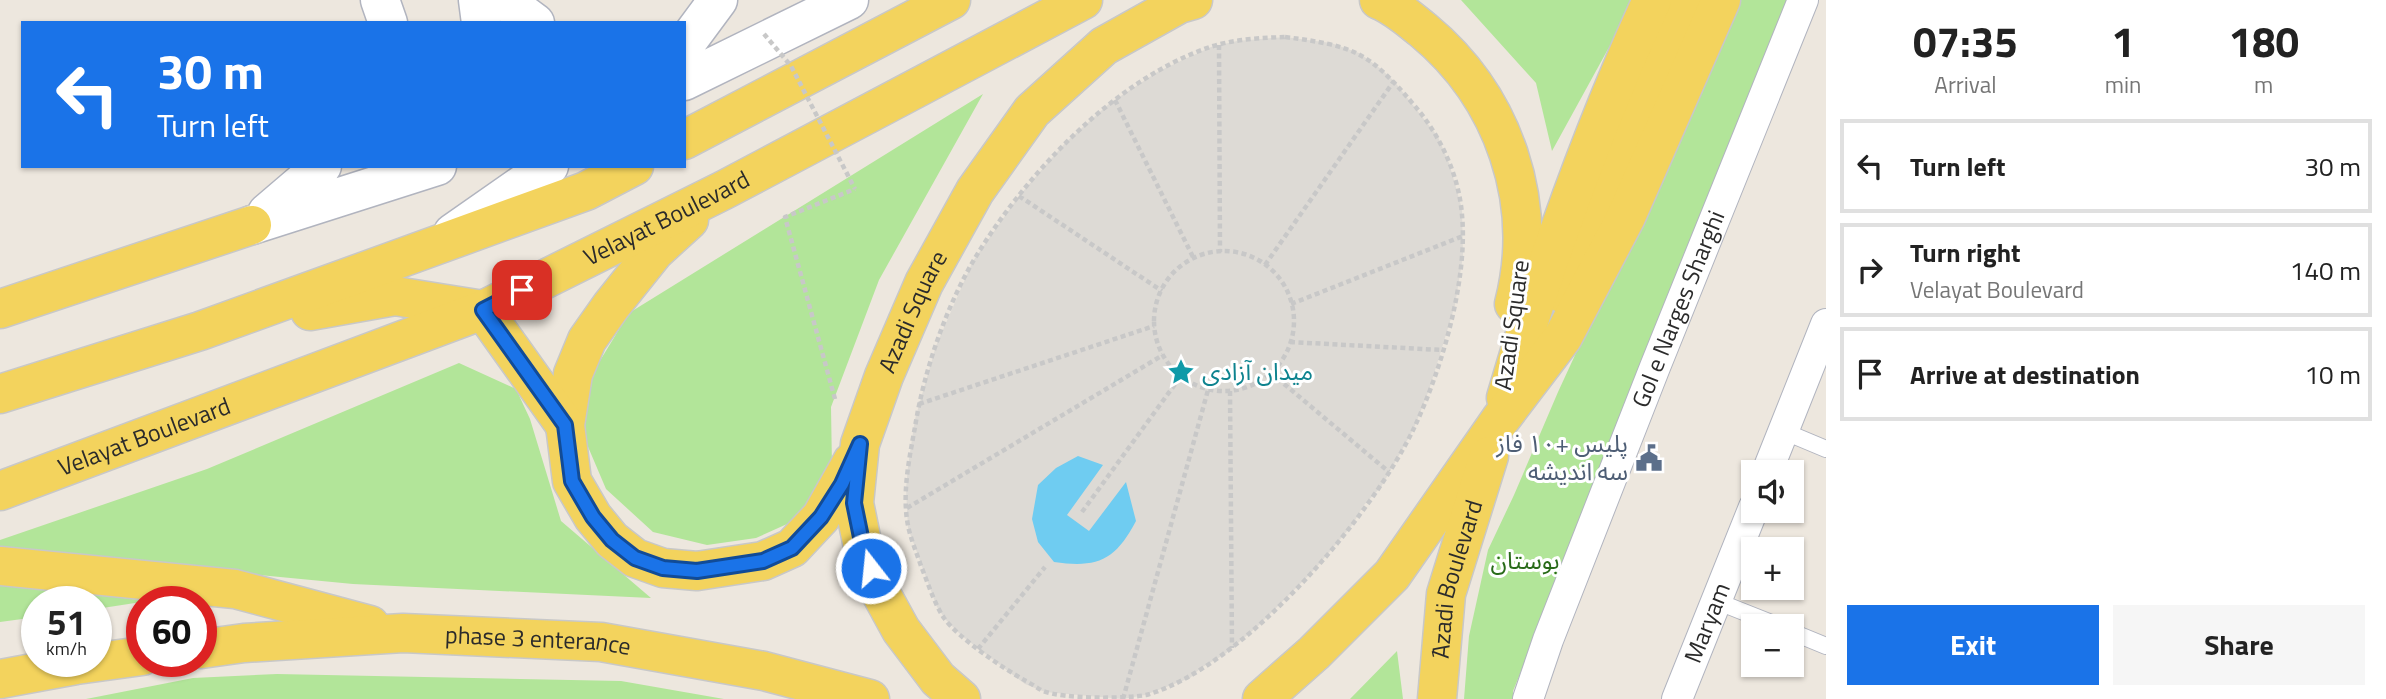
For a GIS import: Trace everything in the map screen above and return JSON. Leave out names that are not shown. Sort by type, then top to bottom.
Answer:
[{"type":"main road","points":[[380,0],[387,21]]},
{"type":"main road","points":[[478,0],[481,21]]},
{"type":"main road","points":[[504,0],[532,21]]},
{"type":"main road","points":[[686,43],[718,0]]},
{"type":"main road","points":[[686,80],[849,0]]},
{"type":"main road","points":[[686,139],[951,0]]},
{"type":"main road","name":"Velayat Boulevard","points":[[0,491],[483,310],[724,190],[1083,0]]},
{"type":"main road","name":"Azadi Square","points":[[961,699],[939,679],[901,629],[878,588],[863,547],[854,503],[860,444],[884,376],[924,283],[975,191],[1032,111],[1104,46],[1179,4],[1193,0]]},
{"type":"main road","name":"Azadi Square","points":[[1262,699],[1314,653],[1392,575],[1500,420],[1505,338],[1521,278],[1524,234],[1516,181],[1506,147],[1485,100],[1447,50],[1394,6],[1380,0]]},
{"type":"main road","points":[[1500,420],[1560,226],[1614,83],[1652,0]]},
{"type":"main road","points":[[1500,420],[1570,277],[1608,177],[1688,0]]},
{"type":"main road","points":[[1500,420],[1563,337],[1599,272],[1626,217],[1721,0]]},
{"type":"main road","points":[[252,225],[320,168]]},
{"type":"main road","points":[[0,309],[431,168]]},
{"type":"main road","points":[[433,247],[547,168]]},
{"type":"main road","points":[[0,394],[200,331],[586,191],[630,168]]},
{"type":"main road","points":[[724,190],[655,250],[587,340],[573,374],[565,425],[572,481],[593,517],[612,540],[635,558],[663,568],[697,571],[763,561],[792,548],[821,517],[842,484],[860,444]]},
{"type":"main road","points":[[200,331],[394,296],[483,310],[565,425]]},
{"type":"main road","name":"َAzadi Boulevard","points":[[1437,699],[1446,594],[1500,420]]},
{"type":"main road","points":[[0,566],[234,589],[403,633]]},
{"type":"main road","name":"phase 3 enterance","points":[[217,647],[403,633],[601,642],[764,671],[870,699]]},
{"type":"main road","points":[[0,679],[126,658]]},
{"type":"street","name":"Gol e Narges Sharghi","points":[[1528,699],[1548,640],[1644,393],[1803,0]]},
{"type":"street","points":[[1772,460],[1826,324]]},
{"type":"street","name":"Maryam","points":[[1677,699],[1747,523]]},
{"type":"lane","points":[[1783,431],[1826,449]]},
{"type":"lane","points":[[1716,601],[1749,614]]},
{"type":"lane","points":[[1804,637],[1826,646]]},
{"type":"path","points":[[764,34],[791,65],[855,189],[785,217],[835,399]]},
{"type":"path","points":[[1285,37],[1331,43],[1359,53],[1394,81],[1438,137],[1449,163],[1462,209],[1463,236],[1460,282],[1442,350],[1414,428],[1389,472],[1353,524],[1315,569],[1258,626],[1232,648],[1169,686],[1145,695],[1123,699],[1045,692],[978,649],[946,620],[928,584],[908,527],[907,508],[908,466],[919,404],[936,346],[973,261],[1019,197],[1065,143],[1115,100],[1159,71],[1219,45],[1285,37]]},
{"type":"path","points":[[1219,45],[1220,252]]},
{"type":"path","points":[[1265,265],[1394,81]]},
{"type":"path","points":[[1115,100],[1194,259]]},
{"type":"path","points":[[1019,197],[1161,291]]},
{"type":"path","points":[[1291,304],[1463,236]]},
{"type":"path","points":[[1228,251],[1251,256],[1271,269],[1286,288],[1293,323],[1290,342],[1285,356],[1271,373],[1252,386],[1230,391],[1208,390],[1187,382],[1170,367],[1159,348],[1154,326],[1156,304],[1161,291],[1182,265],[1194,259],[1204,254],[1228,251]]},
{"type":"path","points":[[919,404],[1154,326]]},
{"type":"path","points":[[1290,342],[1442,350]]},
{"type":"path","points":[[907,508],[1163,355]]},
{"type":"path","points":[[1271,373],[1389,472]]},
{"type":"path","points":[[1082,512],[1181,376]]},
{"type":"path","points":[[1123,699],[1208,390]]},
{"type":"path","points":[[1230,391],[1232,648]]},
{"type":"path","points":[[978,649],[1045,566]]},
{"type":"green space","points":[[1461,0],[1635,0],[1552,151],[1536,83]]},
{"type":"green space","name":"بوستان","points":[[1739,0],[1790,0],[1757,94],[1513,691],[1513,699],[1464,699],[1469,636],[1488,550]]},
{"type":"green space","points":[[983,94],[879,280],[831,407],[832,468],[796,520],[756,538],[707,545],[653,532],[606,489],[583,435],[587,382],[629,313]]},
{"type":"green space","points":[[459,363],[516,389],[530,419],[561,521],[651,598],[353,584],[0,550],[0,540],[207,469]]},
{"type":"green space","points":[[0,583],[25,586],[21,586],[21,619],[0,622]]},
{"type":"green space","points":[[112,597],[126,598],[126,604],[112,607]]},
{"type":"green space","points":[[1397,651],[1403,699],[1350,699]]},
{"type":"green space","points":[[277,674],[621,681],[724,699],[86,699],[193,678]]},
{"type":"shaded area","name":"میدان آزادی","points":[[1285,37],[1331,43],[1359,53],[1381,69],[1394,81],[1438,137],[1449,163],[1462,209],[1463,256],[1455,305],[1429,390],[1414,428],[1397,459],[1381,487],[1363,506],[1353,524],[1315,569],[1258,626],[1225,654],[1190,678],[1145,695],[1123,699],[1045,692],[1025,684],[962,636],[946,620],[937,607],[908,528],[906,489],[915,419],[936,346],[973,261],[1019,196],[1065,143],[1110,103],[1159,71],[1211,47],[1237,41]]},
{"type":"water","points":[[1078,456],[1103,465],[1067,515],[1089,531],[1126,482],[1136,521],[1120,545],[1103,559],[1082,564],[1054,562],[1038,542],[1032,519],[1038,485],[1056,468]]},
{"type":"place","name":"میدان آزادی","points":[[1181,372]]},
{"type":"place","name":"پلیس +١٠ فاز سه اندیشه","points":[[1649,458]]},
{"type":"route","points":[[522,290],[483,310],[565,425],[572,481],[593,517],[612,540],[635,558],[663,568],[697,571],[763,561],[792,548],[821,517],[842,484],[860,444],[854,503],[863,547],[871,568]]}]
